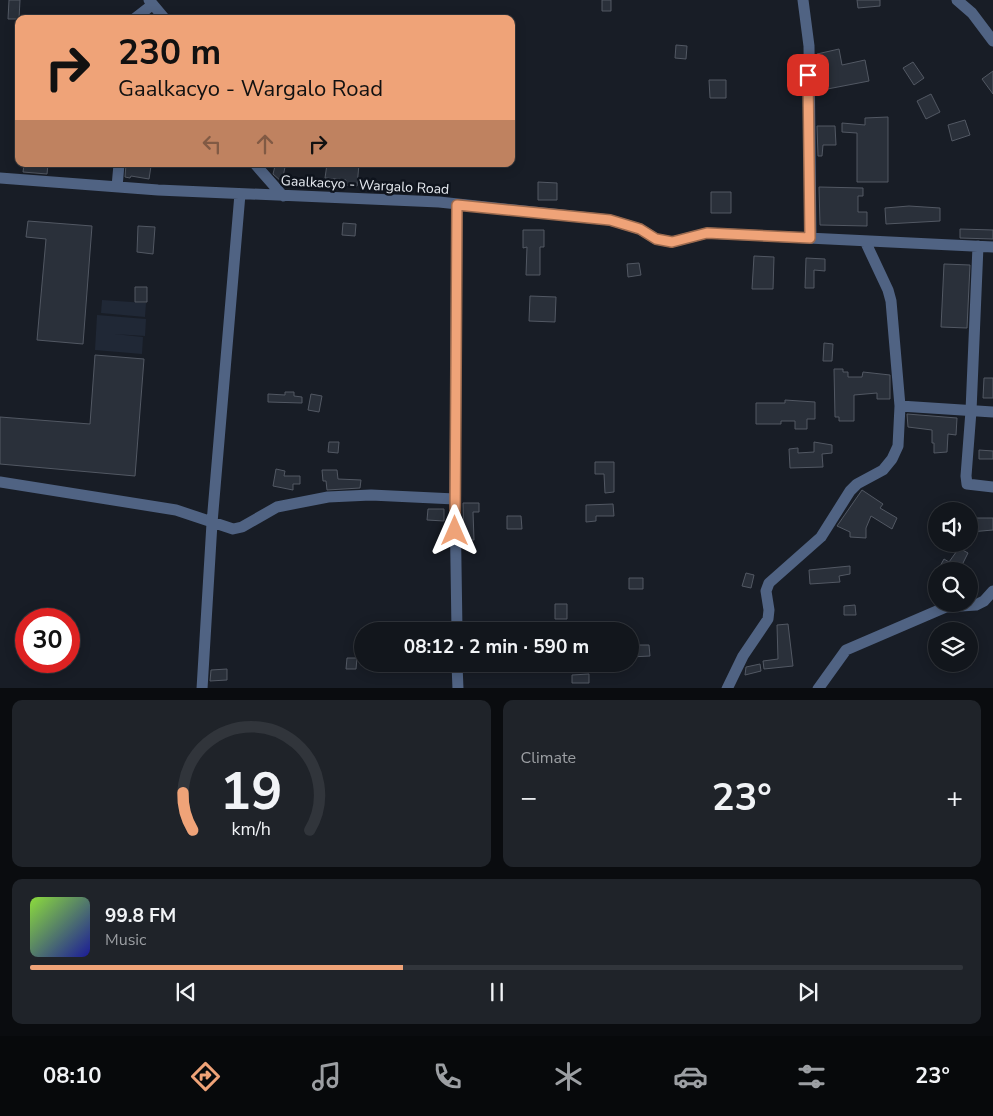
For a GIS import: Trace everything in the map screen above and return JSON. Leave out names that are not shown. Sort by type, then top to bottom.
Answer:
[{"type":"street","points":[[803,0],[808,46],[810,238]]},
{"type":"street","points":[[957,0],[972,13],[993,41]]},
{"type":"street","points":[[138,15],[150,3],[161,15]]},
{"type":"street","points":[[117,187],[119,167]]},
{"type":"street","points":[[258,167],[283,196]]},
{"type":"street","name":"Gaalkacyo - Wargalo Road","points":[[0,178],[117,187],[457,205],[610,220],[640,229],[656,239],[672,242],[707,233],[993,247]]},
{"type":"street","points":[[202,688],[212,523],[240,194]]},
{"type":"street","points":[[457,205],[455,499],[457,622]]},
{"type":"street","points":[[727,688],[743,656],[768,619],[769,610],[766,592],[769,583],[821,537],[857,484],[883,470],[892,459],[898,446],[900,406],[891,301],[888,290],[865,241]]},
{"type":"street","points":[[978,246],[967,484],[993,487]]},
{"type":"street","points":[[900,406],[993,412]]},
{"type":"street","points":[[0,482],[176,510],[232,529],[242,527],[277,506],[340,496],[455,499]]},
{"type":"street","points":[[818,688],[846,650],[946,606],[976,605],[984,602],[993,591]]},
{"type":"street","points":[[457,672],[458,688]]},
{"type":"shaded area","points":[[102,300],[146,303],[145,317],[101,313]]},
{"type":"shaded area","points":[[97,315],[146,319],[145,336],[114,334],[143,337],[142,354],[95,350]]},
{"type":"building","points":[[9,0],[20,0],[19,15],[15,15],[15,19],[8,19]]},
{"type":"building","points":[[602,0],[611,0],[611,11],[602,11]]},
{"type":"building","points":[[857,0],[880,0],[880,6],[858,8]]},
{"type":"building","points":[[676,45],[687,46],[686,59],[675,58]]},
{"type":"building","points":[[839,49],[842,65],[865,60],[869,81],[817,91],[817,54]]},
{"type":"building","points":[[913,62],[924,78],[914,85],[903,68]]},
{"type":"building","points":[[993,71],[993,94],[982,79]]},
{"type":"building","points":[[709,80],[726,80],[726,98],[710,98]]},
{"type":"building","points":[[931,94],[940,112],[926,119],[917,101]]},
{"type":"building","points":[[888,117],[888,182],[857,182],[857,133],[842,132],[842,123],[865,125],[865,118]]},
{"type":"building","points":[[965,120],[970,135],[952,141],[948,125]]},
{"type":"building","points":[[817,126],[835,126],[836,145],[823,145],[822,156],[818,156]]},
{"type":"building","points":[[24,167],[48,167],[47,174],[23,172]]},
{"type":"building","points":[[126,167],[151,167],[149,179],[125,177]]},
{"type":"building","points":[[275,167],[285,167],[282,182],[273,174]]},
{"type":"building","points":[[327,167],[359,167],[357,186],[345,185],[346,180],[325,178]]},
{"type":"building","points":[[538,182],[557,183],[557,200],[538,200]]},
{"type":"building","points":[[819,187],[863,188],[863,196],[858,196],[858,212],[867,212],[867,226],[820,225]]},
{"type":"building","points":[[711,192],[731,192],[731,213],[711,213]]},
{"type":"building","points":[[909,206],[940,208],[940,221],[886,224],[885,208]]},
{"type":"building","points":[[28,221],[92,226],[83,344],[37,340],[46,239],[26,237]]},
{"type":"building","points":[[343,223],[356,224],[355,236],[342,235]]},
{"type":"building","points":[[138,226],[155,227],[153,254],[137,252]]},
{"type":"building","points":[[960,229],[993,230],[993,239],[960,238]]},
{"type":"building","points":[[523,230],[544,230],[544,247],[540,247],[540,275],[526,275],[527,247],[523,248]]},
{"type":"building","points":[[754,256],[774,257],[773,289],[752,289]]},
{"type":"building","points":[[806,258],[825,259],[825,271],[814,270],[814,288],[805,288]]},
{"type":"building","points":[[639,263],[641,275],[628,277],[627,264]]},
{"type":"building","points":[[944,264],[970,265],[967,328],[941,327]]},
{"type":"building","points":[[135,287],[147,287],[147,302],[135,302]]},
{"type":"building","points":[[530,296],[556,297],[555,322],[529,321]]},
{"type":"building","points":[[824,343],[833,344],[832,361],[823,361]]},
{"type":"building","points":[[95,355],[144,359],[135,476],[0,464],[0,417],[90,424]]},
{"type":"building","points":[[834,369],[843,369],[843,372],[848,372],[848,377],[862,377],[863,372],[890,375],[890,399],[877,399],[877,393],[854,395],[854,421],[839,421],[839,417],[835,417]]},
{"type":"building","points":[[984,378],[993,378],[993,398],[983,398]]},
{"type":"building","points":[[285,392],[294,392],[294,396],[302,397],[302,403],[268,402],[268,394],[285,395]]},
{"type":"building","points":[[311,394],[322,396],[319,412],[308,410]]},
{"type":"building","points":[[785,400],[815,402],[815,419],[807,419],[807,429],[795,429],[795,421],[781,421],[781,424],[756,424],[756,403],[785,403]]},
{"type":"building","points":[[907,414],[957,418],[956,435],[948,434],[947,452],[934,453],[932,430],[908,427]]},
{"type":"building","points":[[329,442],[339,442],[338,453],[328,452]]},
{"type":"building","points":[[814,442],[832,445],[832,453],[822,454],[823,467],[790,468],[789,449],[798,448],[798,453],[814,452]]},
{"type":"building","points":[[979,450],[993,451],[993,459],[979,459]]},
{"type":"building","points":[[595,462],[614,462],[614,492],[605,493],[604,474],[595,474]]},
{"type":"building","points":[[276,469],[285,471],[284,476],[300,476],[300,484],[293,484],[293,490],[273,486]]},
{"type":"building","points":[[322,470],[337,470],[338,479],[361,480],[360,488],[327,490],[326,481],[323,481]]},
{"type":"building","points":[[862,490],[883,504],[880,508],[897,518],[892,529],[871,516],[866,528],[866,538],[850,537],[850,532],[837,526]]},
{"type":"building","points":[[463,503],[479,503],[479,512],[473,512],[474,540],[464,540]]},
{"type":"building","points":[[613,504],[614,516],[596,516],[596,521],[586,522],[586,505]]},
{"type":"building","points":[[428,509],[444,509],[444,521],[427,520]]},
{"type":"building","points":[[507,516],[521,516],[522,529],[507,529]]},
{"type":"building","points":[[978,518],[993,518],[993,530],[978,531]]},
{"type":"building","points":[[956,552],[968,553],[964,562],[949,562]]},
{"type":"building","points":[[850,566],[850,574],[839,576],[840,582],[810,584],[809,570]]},
{"type":"building","points":[[746,573],[754,575],[751,588],[742,586]]},
{"type":"building","points":[[629,578],[643,578],[643,589],[629,589]]},
{"type":"building","points":[[555,604],[567,604],[567,619],[555,619]]},
{"type":"building","points":[[855,605],[856,615],[844,615],[844,606]]},
{"type":"building","points":[[788,624],[793,666],[764,669],[763,661],[778,659],[777,625]]},
{"type":"building","points":[[639,645],[649,645],[650,656],[639,657]]},
{"type":"building","points":[[347,658],[354,658],[354,669],[346,669]]},
{"type":"building","points":[[760,664],[761,671],[745,675],[746,667]]},
{"type":"building","points":[[227,669],[227,680],[210,681],[211,670]]},
{"type":"building","points":[[589,674],[589,683],[572,683],[572,675]]},
{"type":"route","points":[[455,531],[457,205],[610,220],[640,229],[656,239],[672,242],[690,239],[707,233],[810,238],[808,75]]}]
